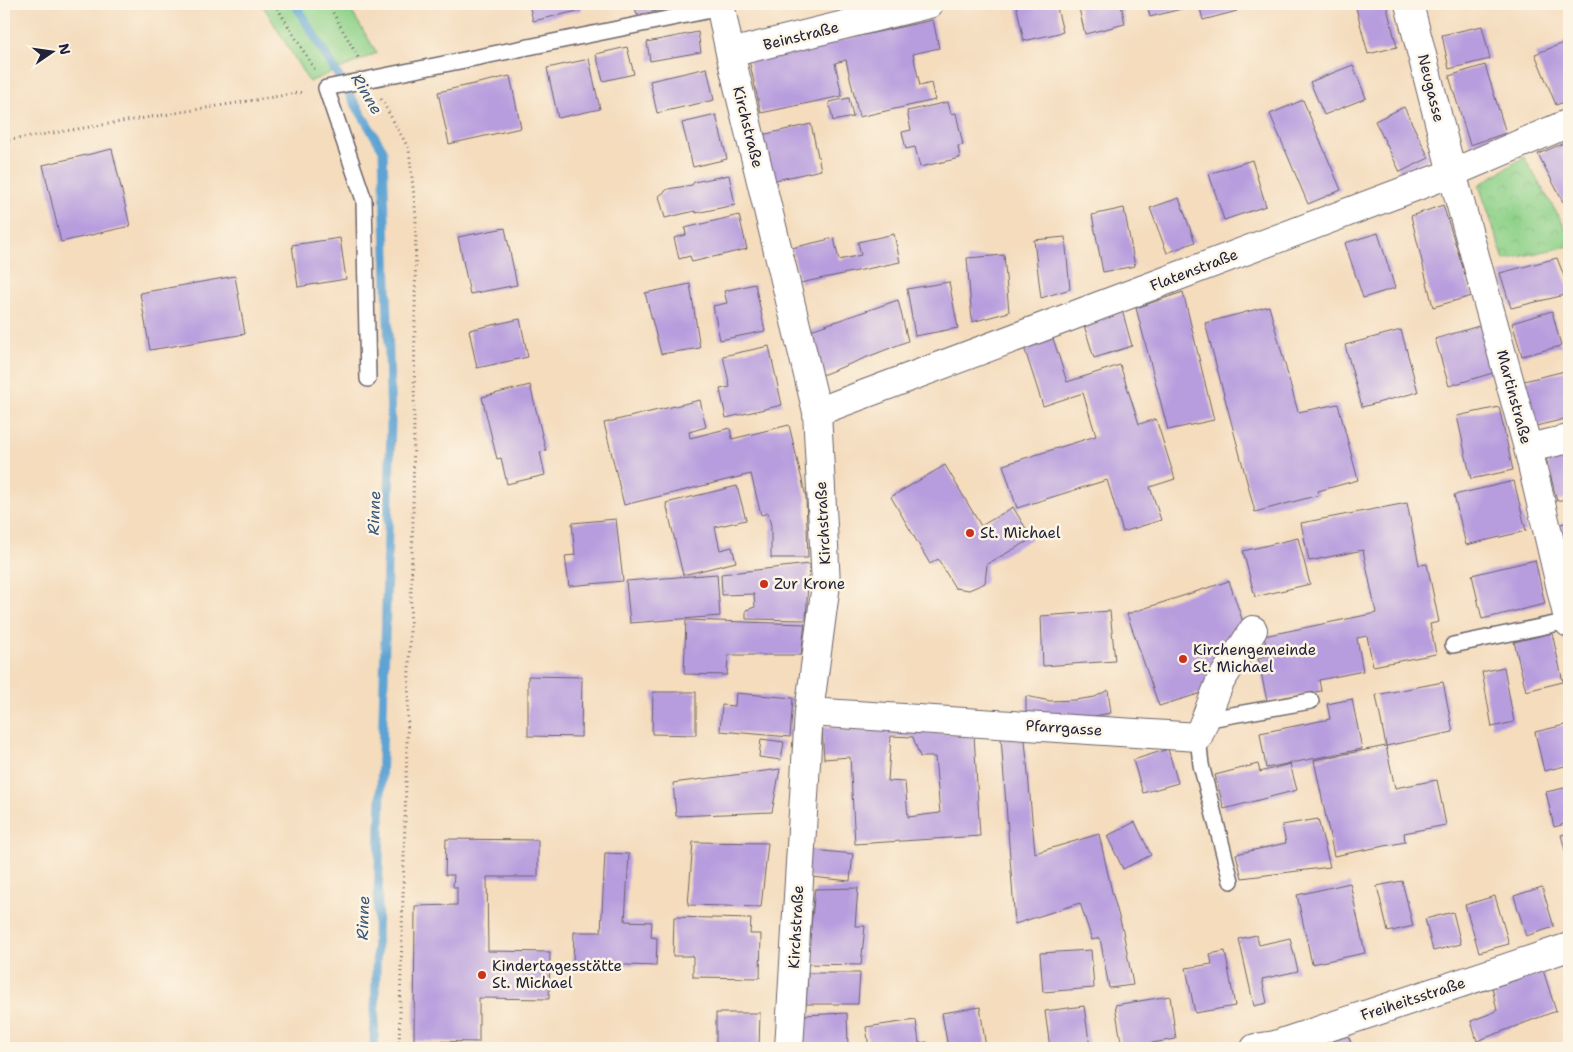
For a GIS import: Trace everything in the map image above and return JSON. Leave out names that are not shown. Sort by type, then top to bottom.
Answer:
[{"type":"street","name":"Beinstraße","points":[[730,53],[929,4]]},
{"type":"street","name":"Neugasse","points":[[1409,4],[1452,173]]},
{"type":"street","name":"Kirchstraße","points":[[721,6],[730,53],[818,412],[826,584],[809,712],[789,1048]]},
{"type":"street","name":"Flatenstraße","points":[[818,412],[1452,173],[1569,123]]},
{"type":"street","name":"Martinstraße","points":[[1452,173],[1528,448],[1569,622]]},
{"type":"street","points":[[1528,448],[1569,439]]},
{"type":"street","points":[[1201,729],[1220,682],[1253,630]]},
{"type":"street","name":"Pfarrgasse","points":[[809,712],[1201,729]]},
{"type":"street","name":"Freiheitsstraße","points":[[1269,1047],[1569,947]]},
{"type":"lane","name":"Kirchstraße","points":[[326,88],[721,6]]},
{"type":"lane","points":[[326,88],[364,200],[368,379]]},
{"type":"lane","points":[[1453,645],[1569,622]]},
{"type":"lane","points":[[1231,881],[1201,765],[1201,729],[1311,701]]},
{"type":"path","points":[[4,141],[326,88],[275,4]]},
{"type":"path","points":[[328,4],[409,149],[416,216],[413,516],[399,1048]]},
{"type":"green space","points":[[262,4],[347,4],[377,53],[309,82]]},
{"type":"green space","points":[[1524,157],[1569,234],[1569,246],[1504,260],[1479,185]]},
{"type":"building","points":[[529,4],[580,4],[582,10],[533,21]]},
{"type":"building","points":[[634,4],[686,4],[686,5],[637,15]]},
{"type":"building","points":[[797,4],[820,4],[799,9]]},
{"type":"building","points":[[1016,4],[1056,4],[1063,32],[1024,41]]},
{"type":"building","points":[[1078,4],[1121,4],[1125,24],[1085,34]]},
{"type":"building","points":[[1147,4],[1188,4],[1189,7],[1150,17]]},
{"type":"building","points":[[1199,4],[1235,4],[1237,11],[1203,20]]},
{"type":"building","points":[[1355,4],[1386,4],[1397,47],[1368,54]]},
{"type":"building","points":[[933,20],[939,48],[913,54],[920,86],[931,83],[935,100],[859,117],[846,60],[835,63],[842,96],[761,113],[749,60]]},
{"type":"building","points":[[1482,26],[1490,59],[1449,69],[1442,35]]},
{"type":"building","points":[[698,32],[701,52],[650,61],[647,42]]},
{"type":"building","points":[[1569,41],[1569,100],[1556,105],[1535,54]]},
{"type":"building","points":[[627,47],[634,74],[603,81],[596,54]]},
{"type":"building","points":[[589,59],[600,109],[558,118],[547,68]]},
{"type":"building","points":[[1353,65],[1366,98],[1324,115],[1310,82]]},
{"type":"building","points":[[1485,65],[1506,133],[1470,145],[1449,76]]},
{"type":"building","points":[[707,68],[714,100],[657,113],[650,81]]},
{"type":"building","points":[[510,76],[521,128],[449,144],[438,92]]},
{"type":"building","points":[[849,98],[853,117],[833,121],[829,102]]},
{"type":"building","points":[[1303,100],[1341,190],[1308,204],[1270,114]]},
{"type":"building","points":[[948,102],[951,114],[956,113],[963,145],[958,146],[960,158],[920,167],[915,147],[906,149],[902,132],[911,130],[907,111]]},
{"type":"building","points":[[1404,107],[1429,158],[1400,172],[1375,121]]},
{"type":"building","points":[[716,115],[727,159],[693,167],[682,123]]},
{"type":"building","points":[[811,124],[821,170],[767,182],[757,136]]},
{"type":"building","points":[[1569,141],[1569,199],[1563,202],[1538,154]]},
{"type":"building","points":[[112,149],[130,226],[61,242],[43,165]]},
{"type":"building","points":[[1252,160],[1266,206],[1224,220],[1209,174]]},
{"type":"building","points":[[729,175],[735,205],[665,218],[659,196],[668,189]]},
{"type":"building","points":[[1179,198],[1195,242],[1167,253],[1150,208]]},
{"type":"building","points":[[1443,205],[1472,296],[1433,307],[1411,216]]},
{"type":"building","points":[[1124,208],[1135,266],[1103,272],[1092,215]]},
{"type":"building","points":[[739,215],[747,249],[692,262],[690,256],[679,259],[674,238],[686,235],[685,228]]},
{"type":"building","points":[[505,228],[517,285],[470,294],[458,237]]},
{"type":"building","points":[[1378,233],[1395,288],[1363,298],[1345,243]]},
{"type":"building","points":[[894,234],[900,262],[800,283],[792,248],[834,238],[839,260],[861,255],[858,242]]},
{"type":"building","points":[[1065,237],[1070,289],[1041,298],[1034,240]]},
{"type":"building","points":[[340,238],[346,279],[298,287],[292,245]]},
{"type":"building","points":[[1004,255],[1009,312],[972,322],[967,258]]},
{"type":"building","points":[[1557,258],[1569,289],[1569,294],[1511,308],[1500,273]]},
{"type":"building","points":[[235,276],[245,334],[150,350],[140,293]]},
{"type":"building","points":[[949,282],[958,328],[915,336],[907,289]]},
{"type":"building","points":[[690,284],[700,348],[661,354],[645,293]]},
{"type":"building","points":[[755,284],[765,331],[720,340],[713,306],[727,303],[724,291]]},
{"type":"building","points":[[1183,292],[1214,420],[1168,430],[1136,308]]},
{"type":"building","points":[[898,300],[908,341],[817,377],[805,332]]},
{"type":"building","points":[[1269,306],[1298,412],[1338,404],[1358,480],[1318,491],[1319,495],[1255,512],[1205,323]]},
{"type":"building","points":[[1122,310],[1132,346],[1094,358],[1083,322]]},
{"type":"building","points":[[1552,311],[1561,346],[1522,356],[1512,323]]},
{"type":"building","points":[[520,319],[528,357],[477,368],[469,330]]},
{"type":"building","points":[[1482,325],[1496,372],[1449,386],[1435,339]]},
{"type":"building","points":[[1401,330],[1418,392],[1362,407],[1345,345]]},
{"type":"building","points":[[1052,335],[1067,382],[1120,365],[1139,424],[1156,419],[1175,479],[1150,487],[1161,520],[1123,532],[1107,480],[1017,508],[1003,465],[1096,436],[1083,393],[1043,406],[1023,344]]},
{"type":"building","points":[[769,346],[782,405],[726,418],[720,389],[730,387],[723,356]]},
{"type":"building","points":[[1569,370],[1569,418],[1536,426],[1524,381]]},
{"type":"building","points":[[530,385],[546,451],[540,452],[545,475],[507,484],[501,458],[497,459],[482,397]]},
{"type":"building","points":[[700,400],[706,427],[689,432],[690,438],[730,428],[732,439],[789,425],[806,497],[808,558],[771,558],[771,526],[768,513],[761,515],[751,474],[624,505],[604,423]]},
{"type":"building","points":[[1499,407],[1513,470],[1471,479],[1457,416]]},
{"type":"building","points":[[1569,448],[1569,498],[1557,501],[1545,454]]},
{"type":"building","name":"St. Michael","points":[[945,465],[981,526],[1013,507],[1032,539],[987,564],[985,583],[969,590],[955,588],[938,559],[930,564],[891,497]]},
{"type":"building","points":[[1514,481],[1526,531],[1466,545],[1454,495]]},
{"type":"building","points":[[737,486],[746,520],[715,527],[720,550],[732,547],[736,562],[683,575],[666,503]]},
{"type":"building","points":[[1407,503],[1419,565],[1427,564],[1439,622],[1430,624],[1436,654],[1373,666],[1367,636],[1357,638],[1363,671],[1319,680],[1321,691],[1267,701],[1258,658],[1268,656],[1264,636],[1376,613],[1363,550],[1309,561],[1301,523]]},
{"type":"building","points":[[616,519],[623,581],[569,586],[565,556],[575,555],[572,523]]},
{"type":"building","points":[[1569,522],[1569,561],[1568,561],[1560,524]]},
{"type":"building","points":[[1298,538],[1310,584],[1255,597],[1243,551]]},
{"type":"building","points":[[1535,560],[1545,604],[1482,619],[1472,575]]},
{"type":"building","name":"Zur Krone","points":[[809,564],[806,620],[746,619],[746,610],[755,607],[754,594],[722,595],[721,574]]},
{"type":"building","points":[[717,574],[720,616],[630,623],[626,581]]},
{"type":"building","name":"Kirchengemeinde St. Michael","points":[[1229,581],[1244,625],[1205,692],[1159,706],[1127,614]]},
{"type":"building","points":[[1110,611],[1115,661],[1043,666],[1041,616]]},
{"type":"building","points":[[686,620],[805,624],[801,655],[728,655],[727,675],[684,674]]},
{"type":"building","points":[[1552,633],[1563,682],[1526,691],[1514,642]]},
{"type":"building","points":[[1504,667],[1514,722],[1492,727],[1482,672]]},
{"type":"building","points":[[528,676],[582,677],[581,737],[528,736]]},
{"type":"building","points":[[1443,682],[1453,732],[1386,746],[1376,695]]},
{"type":"building","points":[[1108,690],[1111,713],[1072,720],[1053,721],[1026,712],[1026,696],[1050,701],[1075,700],[1095,697]]},
{"type":"building","points":[[653,692],[696,692],[696,735],[652,734]]},
{"type":"building","points":[[736,693],[793,698],[790,737],[720,731],[722,705],[735,706]]},
{"type":"building","points":[[1352,699],[1362,749],[1266,768],[1260,733],[1330,719],[1327,704]]},
{"type":"building","points":[[1569,724],[1569,765],[1544,771],[1535,732]]},
{"type":"building","points":[[822,727],[974,735],[980,836],[855,844],[850,757],[824,759]],"holes":[[[891,736],[913,737],[920,757],[935,757],[940,813],[908,817],[905,782],[888,781]]]},
{"type":"building","points":[[1001,738],[1025,740],[1035,853],[1099,834],[1123,931],[1133,985],[1109,988],[1100,938],[1092,940],[1080,903],[1015,924]]},
{"type":"building","points":[[761,739],[784,742],[781,760],[759,757]]},
{"type":"building","points":[[1386,746],[1395,788],[1437,780],[1446,825],[1404,833],[1405,842],[1334,856],[1314,760]]},
{"type":"building","points":[[1168,749],[1178,783],[1143,793],[1133,760]]},
{"type":"building","points":[[1258,764],[1260,772],[1290,764],[1297,790],[1224,809],[1215,775]]},
{"type":"building","points":[[780,769],[772,812],[676,816],[673,783]]},
{"type":"building","points":[[1569,787],[1569,823],[1554,827],[1546,792]]},
{"type":"building","points":[[1318,819],[1330,867],[1242,878],[1236,854],[1286,843],[1282,825]]},
{"type":"building","points":[[1135,822],[1151,855],[1123,869],[1107,836]]},
{"type":"building","points":[[1569,833],[1569,865],[1561,835]]},
{"type":"building","name":"Kindertagesstätte St. Michael","points":[[446,839],[538,840],[538,877],[487,877],[488,951],[550,952],[549,999],[479,998],[479,1042],[414,1041],[415,906],[457,905],[457,887],[453,887],[454,875],[445,875]]},
{"type":"building","points":[[693,842],[768,843],[761,907],[688,905]]},
{"type":"building","points":[[804,849],[853,854],[850,881],[802,876]]},
{"type":"building","points":[[605,853],[629,854],[625,921],[652,922],[651,937],[657,938],[656,966],[573,963],[574,932],[601,932]]},
{"type":"building","points":[[1402,881],[1413,926],[1388,932],[1377,886]]},
{"type":"building","points":[[1350,883],[1365,953],[1312,964],[1297,895]]},
{"type":"building","points":[[1542,887],[1554,927],[1526,936],[1514,896]]},
{"type":"building","points":[[858,888],[855,926],[865,926],[861,965],[807,964],[815,889]]},
{"type":"building","points":[[1495,896],[1509,944],[1479,952],[1465,905]]},
{"type":"building","points":[[1453,912],[1461,944],[1433,951],[1425,919]]},
{"type":"building","points":[[674,917],[751,919],[750,934],[761,934],[760,978],[693,977],[693,956],[673,956]]},
{"type":"building","points":[[1256,935],[1259,945],[1290,938],[1298,971],[1262,979],[1267,1003],[1254,1006],[1239,939]]},
{"type":"building","points":[[1091,950],[1094,988],[1043,992],[1040,953]]},
{"type":"building","points":[[1225,951],[1235,1006],[1195,1013],[1186,968],[1212,964],[1210,954]]},
{"type":"building","points":[[1543,970],[1556,1011],[1477,1041],[1471,1021],[1497,1011],[1492,987]]},
{"type":"building","points":[[808,973],[860,973],[858,1004],[806,1004]]},
{"type":"building","points":[[1170,996],[1176,1039],[1122,1048],[1115,1005]]},
{"type":"building","points":[[1084,1006],[1090,1048],[1050,1048],[1045,1011]]},
{"type":"building","points":[[980,1007],[986,1048],[948,1048],[942,1013]]},
{"type":"building","points":[[716,1013],[760,1013],[759,1048],[716,1048]]},
{"type":"building","points":[[847,1013],[848,1048],[802,1048],[804,1015]]},
{"type":"building","points":[[916,1020],[919,1043],[927,1042],[928,1048],[869,1048],[866,1027]]},
{"type":"building","points":[[1348,1036],[1354,1048],[1312,1048]]},
{"type":"waterway","name":"Rinne","points":[[295,4],[383,150],[391,423],[374,1048]]},
{"type":"place","name":"St. Michael","points":[[970,533]]},
{"type":"place","name":"Zur Krone","points":[[764,584]]},
{"type":"place","name":"Kirchengemeinde St. Michael","points":[[1183,659]]},
{"type":"place","name":"Kindertagesstätte St. Michael","points":[[482,975]]}]
